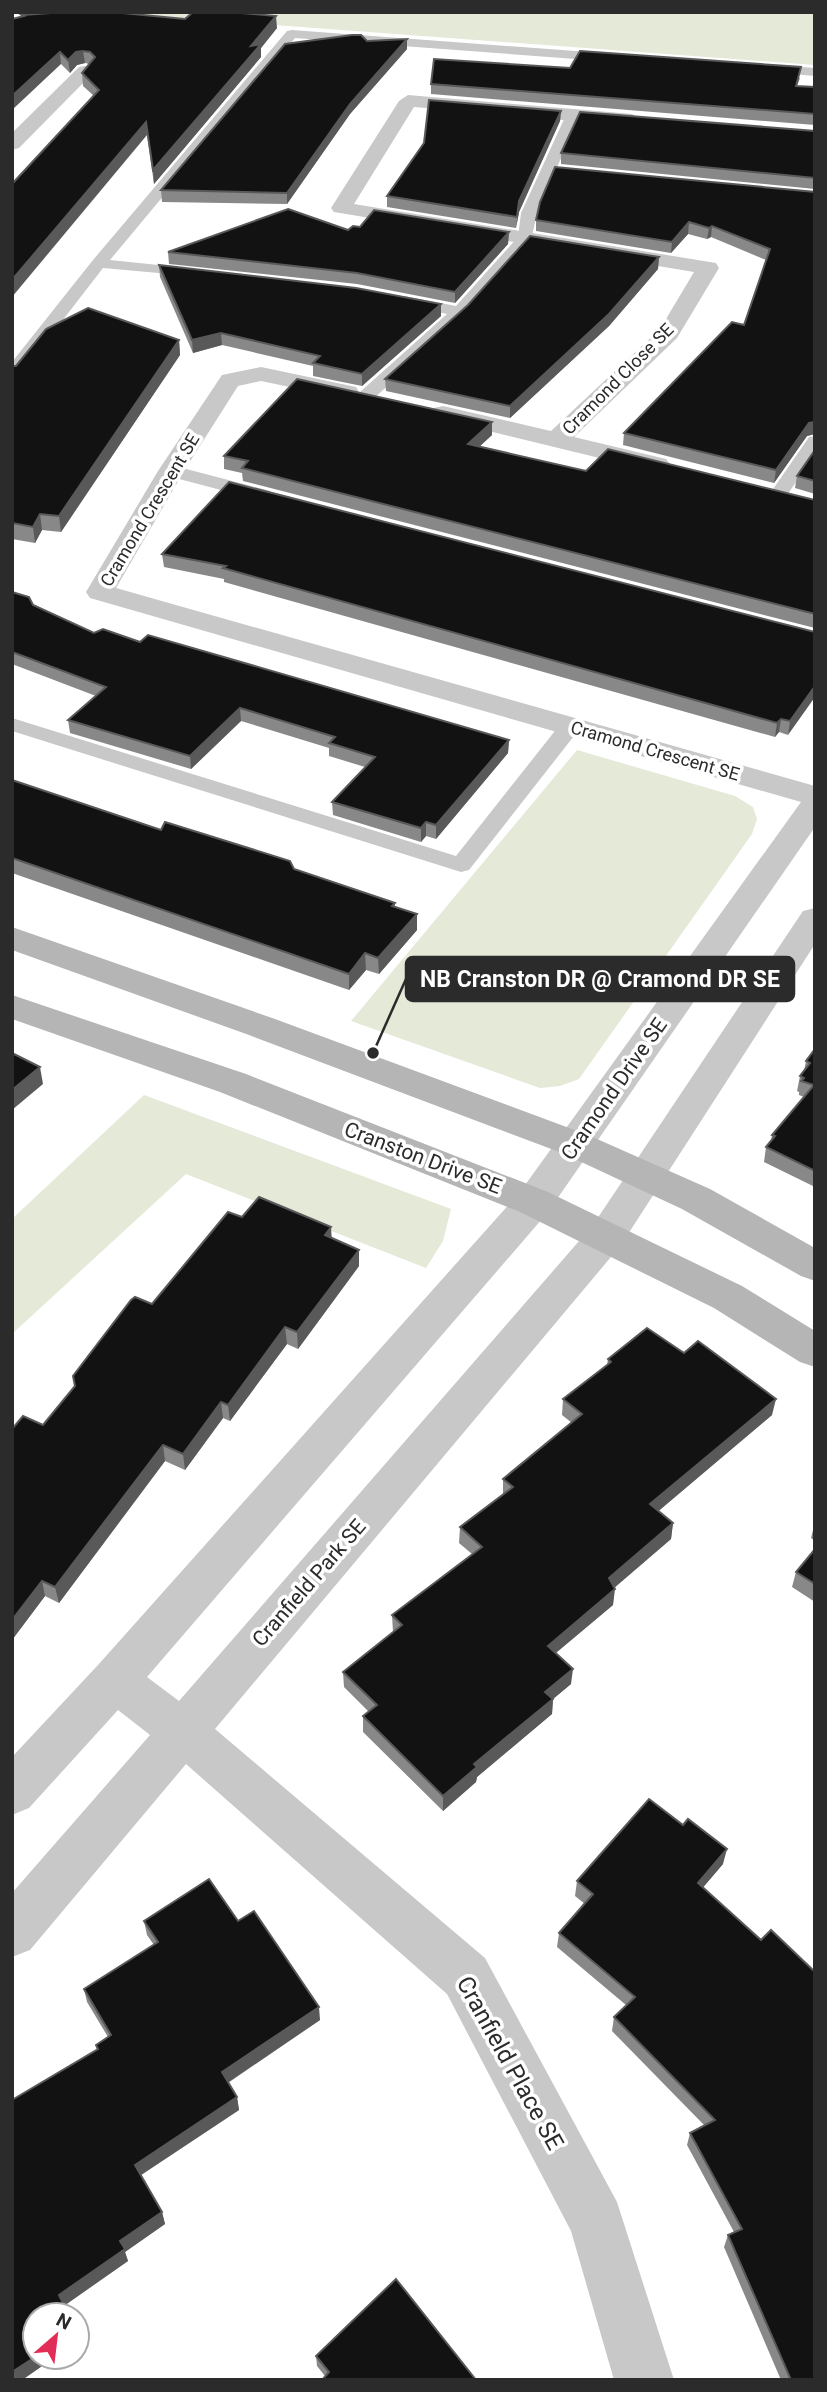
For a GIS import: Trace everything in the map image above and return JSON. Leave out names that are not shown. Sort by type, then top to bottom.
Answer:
[{"type":"street","points":[[12,144],[85,71]]},
{"type":"street","name":"Cramond Close SE","points":[[557,439],[669,333],[708,268],[341,208],[408,101],[654,121]]},
{"type":"street","name":"Cramond Crescent SE","points":[[687,472],[557,439],[261,374],[230,380],[171,471],[100,592],[815,796]]},
{"type":"street","name":"Cramond Drive SE","points":[[534,1202],[815,804]]},
{"type":"street","points":[[607,1235],[815,918]]},
{"type":"street","points":[[12,938],[262,1027],[575,1144],[647,1175],[815,1266]]},
{"type":"street","name":"Cranston Drive SE","points":[[12,1006],[233,1083],[534,1202],[607,1235],[728,1297],[815,1351]]},
{"type":"street","points":[[12,1792],[115,1680],[534,1202]]},
{"type":"street","name":"Cranfield Park SE","points":[[12,1932],[607,1235]]},
{"type":"street","name":"Cranfield Place SE","points":[[115,1680],[182,1731],[466,1976],[597,2222],[645,2380]]},
{"type":"lane","points":[[12,374],[99,263],[292,34],[636,59]]},
{"type":"lane","points":[[746,67],[815,72]]},
{"type":"lane","points":[[391,402],[460,312],[526,238],[529,213],[556,171],[573,115]]},
{"type":"lane","points":[[99,263],[208,275]]},
{"type":"lane","points":[[383,297],[460,312]]},
{"type":"lane","points":[[777,495],[815,441]]},
{"type":"lane","points":[[171,471],[279,499]]},
{"type":"lane","points":[[12,724],[461,865],[570,727]]},
{"type":"green space","points":[[97,12],[815,12],[815,65]]},
{"type":"green space","points":[[577,750],[735,796],[753,807],[757,819],[752,834],[579,1079],[560,1086],[540,1088],[351,1021]]},
{"type":"green space","points":[[144,1095],[451,1209],[443,1241],[426,1268],[186,1174],[12,1334],[12,1219]]},
{"type":"building","points":[[112,12],[185,19],[193,12],[276,16],[251,46],[261,44],[153,170],[146,122],[12,280],[12,184],[99,90],[82,73],[95,57],[90,52],[76,52],[68,60],[60,52],[12,96],[12,19],[24,16],[22,15]]},
{"type":"building","points":[[361,35],[367,41],[407,39],[350,104],[287,193],[161,190],[285,44]]},
{"type":"building","points":[[580,51],[801,67],[796,86],[815,87],[815,114],[431,84],[434,59],[570,68]]},
{"type":"building","points":[[429,100],[561,111],[519,201],[517,217],[387,196],[424,143]]},
{"type":"building","points":[[580,112],[815,131],[815,178],[561,153]]},
{"type":"building","points":[[555,167],[815,192],[815,422],[809,423],[776,470],[624,433],[732,322],[744,325],[770,249],[712,226],[709,228],[689,222],[672,242],[536,220],[540,202]]},
{"type":"building","points":[[288,209],[348,230],[353,226],[360,227],[374,210],[509,232],[455,292],[357,273],[168,252]]},
{"type":"building","points":[[530,236],[659,257],[609,314],[510,406],[385,379],[468,305]]},
{"type":"building","points":[[159,265],[356,288],[441,304],[362,374],[313,363],[320,356],[221,333],[192,340]]},
{"type":"building","points":[[88,308],[179,340],[59,516],[40,514],[33,527],[12,523],[12,366],[16,366],[46,329]]},
{"type":"building","points":[[297,379],[492,422],[468,444],[586,471],[608,449],[815,500],[815,614],[242,468],[248,461],[224,456]]},
{"type":"building","points":[[815,450],[815,481],[797,476]]},
{"type":"building","points":[[229,482],[815,632],[815,686],[790,721],[781,719],[777,723],[223,568],[226,566],[162,554]]},
{"type":"building","points":[[12,592],[29,597],[33,605],[94,633],[103,629],[140,642],[148,635],[509,740],[436,825],[426,822],[421,828],[332,802],[375,757],[329,743],[335,737],[240,708],[190,756],[68,720],[106,687],[12,652]]},
{"type":"building","points":[[12,780],[161,830],[165,822],[290,861],[294,869],[395,903],[392,906],[417,914],[378,958],[365,953],[349,974],[12,858]]},
{"type":"building","points":[[815,1049],[815,1171],[766,1147],[775,1136],[772,1135],[814,1085],[801,1081],[804,1078],[800,1076],[810,1063],[806,1061]]},
{"type":"building","points":[[12,1053],[40,1067],[12,1090]]},
{"type":"building","points":[[259,1197],[331,1227],[325,1235],[359,1250],[297,1332],[285,1327],[228,1405],[221,1402],[183,1454],[163,1445],[55,1587],[42,1581],[12,1620],[12,1429],[23,1416],[43,1425],[75,1386],[73,1376],[131,1300],[135,1297],[152,1304],[228,1212],[242,1217]]},
{"type":"building","points":[[647,1328],[684,1353],[698,1341],[776,1399],[650,1504],[673,1523],[609,1578],[615,1589],[548,1646],[573,1669],[545,1692],[553,1699],[474,1764],[477,1767],[443,1796],[363,1716],[377,1705],[343,1672],[402,1625],[392,1615],[482,1547],[460,1527],[513,1487],[503,1479],[582,1414],[563,1399],[611,1362],[608,1359]]},
{"type":"building","points":[[815,1549],[815,1584],[796,1572]]},
{"type":"building","points":[[649,1799],[683,1825],[688,1819],[727,1849],[698,1883],[761,1940],[771,1930],[815,1972],[815,2380],[791,2380],[728,2235],[742,2229],[690,2133],[715,2120],[614,2017],[635,1997],[559,1933],[593,1894],[577,1881]]},
{"type":"building","points":[[209,1879],[238,1921],[254,1911],[319,2007],[222,2072],[237,2097],[135,2165],[162,2212],[120,2241],[125,2249],[59,2295],[62,2301],[21,2301],[21,2366],[12,2372],[12,2100],[98,2049],[96,2045],[111,2035],[84,1989],[158,1942],[144,1921]]},
{"type":"building","points":[[396,2279],[476,2380],[322,2380],[329,2372],[316,2356]]},
{"type":"place","name":"NB Cranston DR @ Cramond DR SE","points":[[373,1053]]}]
